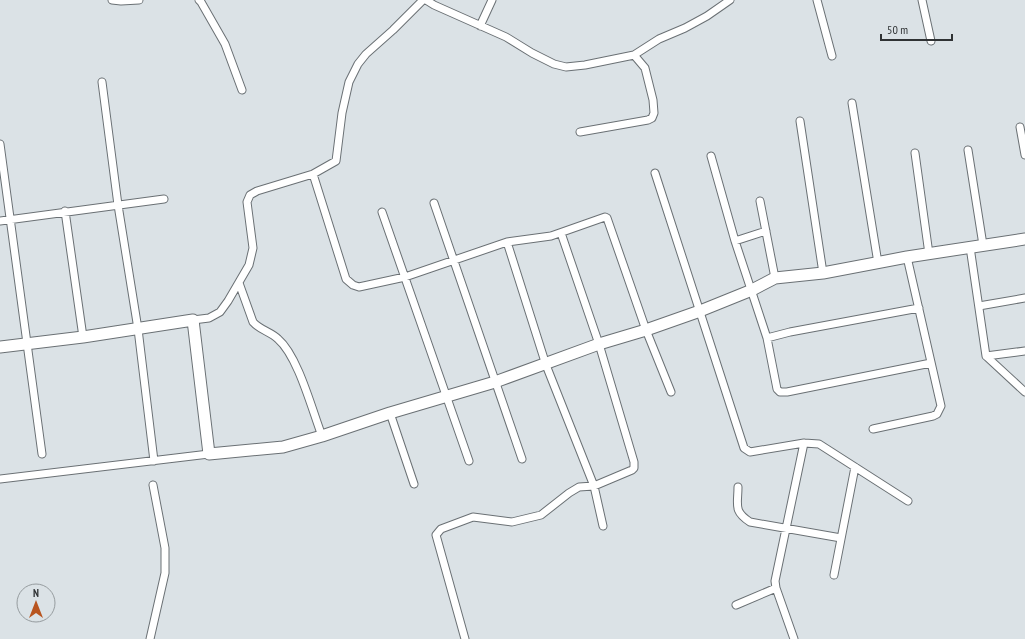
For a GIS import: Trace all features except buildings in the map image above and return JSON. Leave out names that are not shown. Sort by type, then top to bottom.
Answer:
[{"type":"street","points":[[112,0],[139,0]]},
{"type":"street","points":[[199,0],[225,44],[242,90]]},
{"type":"street","points":[[0,347],[83,337],[209,318],[220,312],[249,265],[253,248],[247,202],[250,195],[258,190],[313,174],[336,160],[341,117],[349,82],[358,64],[366,54],[424,0],[506,37],[554,64],[566,67],[585,65],[634,54],[659,39],[685,28],[707,16],[730,0]]},
{"type":"street","points":[[480,26],[492,0]]},
{"type":"street","points":[[817,0],[832,56]]},
{"type":"street","points":[[922,0],[931,41]]},
{"type":"street","points":[[580,132],[652,118],[654,113],[645,68],[634,54]]},
{"type":"street","points":[[102,82],[118,205],[138,329],[154,461]]},
{"type":"street","points":[[852,103],[878,263]]},
{"type":"street","points":[[800,121],[823,273]]},
{"type":"street","points":[[1020,127],[1025,155]]},
{"type":"street","points":[[0,144],[42,454]]},
{"type":"street","points":[[968,150],[983,245]]},
{"type":"street","points":[[915,152],[929,254]]},
{"type":"street","points":[[711,156],[735,241],[767,338],[777,389],[780,392],[787,392],[931,363]]},
{"type":"street","points":[[656,173],[744,448],[750,452],[804,443],[819,444],[908,500]]},
{"type":"street","points":[[313,174],[346,279],[353,285],[359,287],[405,277],[507,242],[551,236],[605,217],[609,219],[646,330],[671,392]]},
{"type":"street","points":[[0,220],[164,198]]},
{"type":"street","points":[[760,201],[775,278]]},
{"type":"street","points":[[434,203],[522,459]]},
{"type":"street","points":[[65,211],[83,337]]},
{"type":"street","points":[[382,212],[469,461]]},
{"type":"street","points":[[735,241],[766,231]]},
{"type":"street","points":[[464,639],[436,535],[438,532],[441,529],[473,517],[512,522],[525,520],[545,513],[569,493],[579,488],[594,486],[634,468],[634,462],[599,344],[561,233]]},
{"type":"street","points":[[0,479],[209,454],[284,447],[390,413],[496,382],[599,344],[646,330],[700,311],[752,290],[775,278],[823,273],[907,257],[1025,239]]},
{"type":"street","points":[[507,242],[546,364],[594,486],[603,526]]},
{"type":"street","points":[[970,247],[986,356],[1025,392]]},
{"type":"street","points":[[873,429],[933,416],[937,414],[941,406],[907,257]]},
{"type":"street","points":[[239,283],[253,322],[257,326],[278,338],[295,361],[322,436]]},
{"type":"street","points":[[979,306],[1025,298]]},
{"type":"street","points":[[767,338],[790,332],[919,308]]},
{"type":"street","points":[[193,320],[209,454]]},
{"type":"street","points":[[986,356],[1025,351]]},
{"type":"street","points":[[390,413],[414,484]]},
{"type":"street","points":[[794,639],[776,588],[775,581],[804,443]]},
{"type":"street","points":[[834,575],[855,467]]},
{"type":"street","points":[[150,639],[165,573],[165,548],[153,484]]},
{"type":"street","points":[[738,487],[738,510],[740,516],[750,522],[841,538]]},
{"type":"street","points":[[736,605],[776,588]]}]
